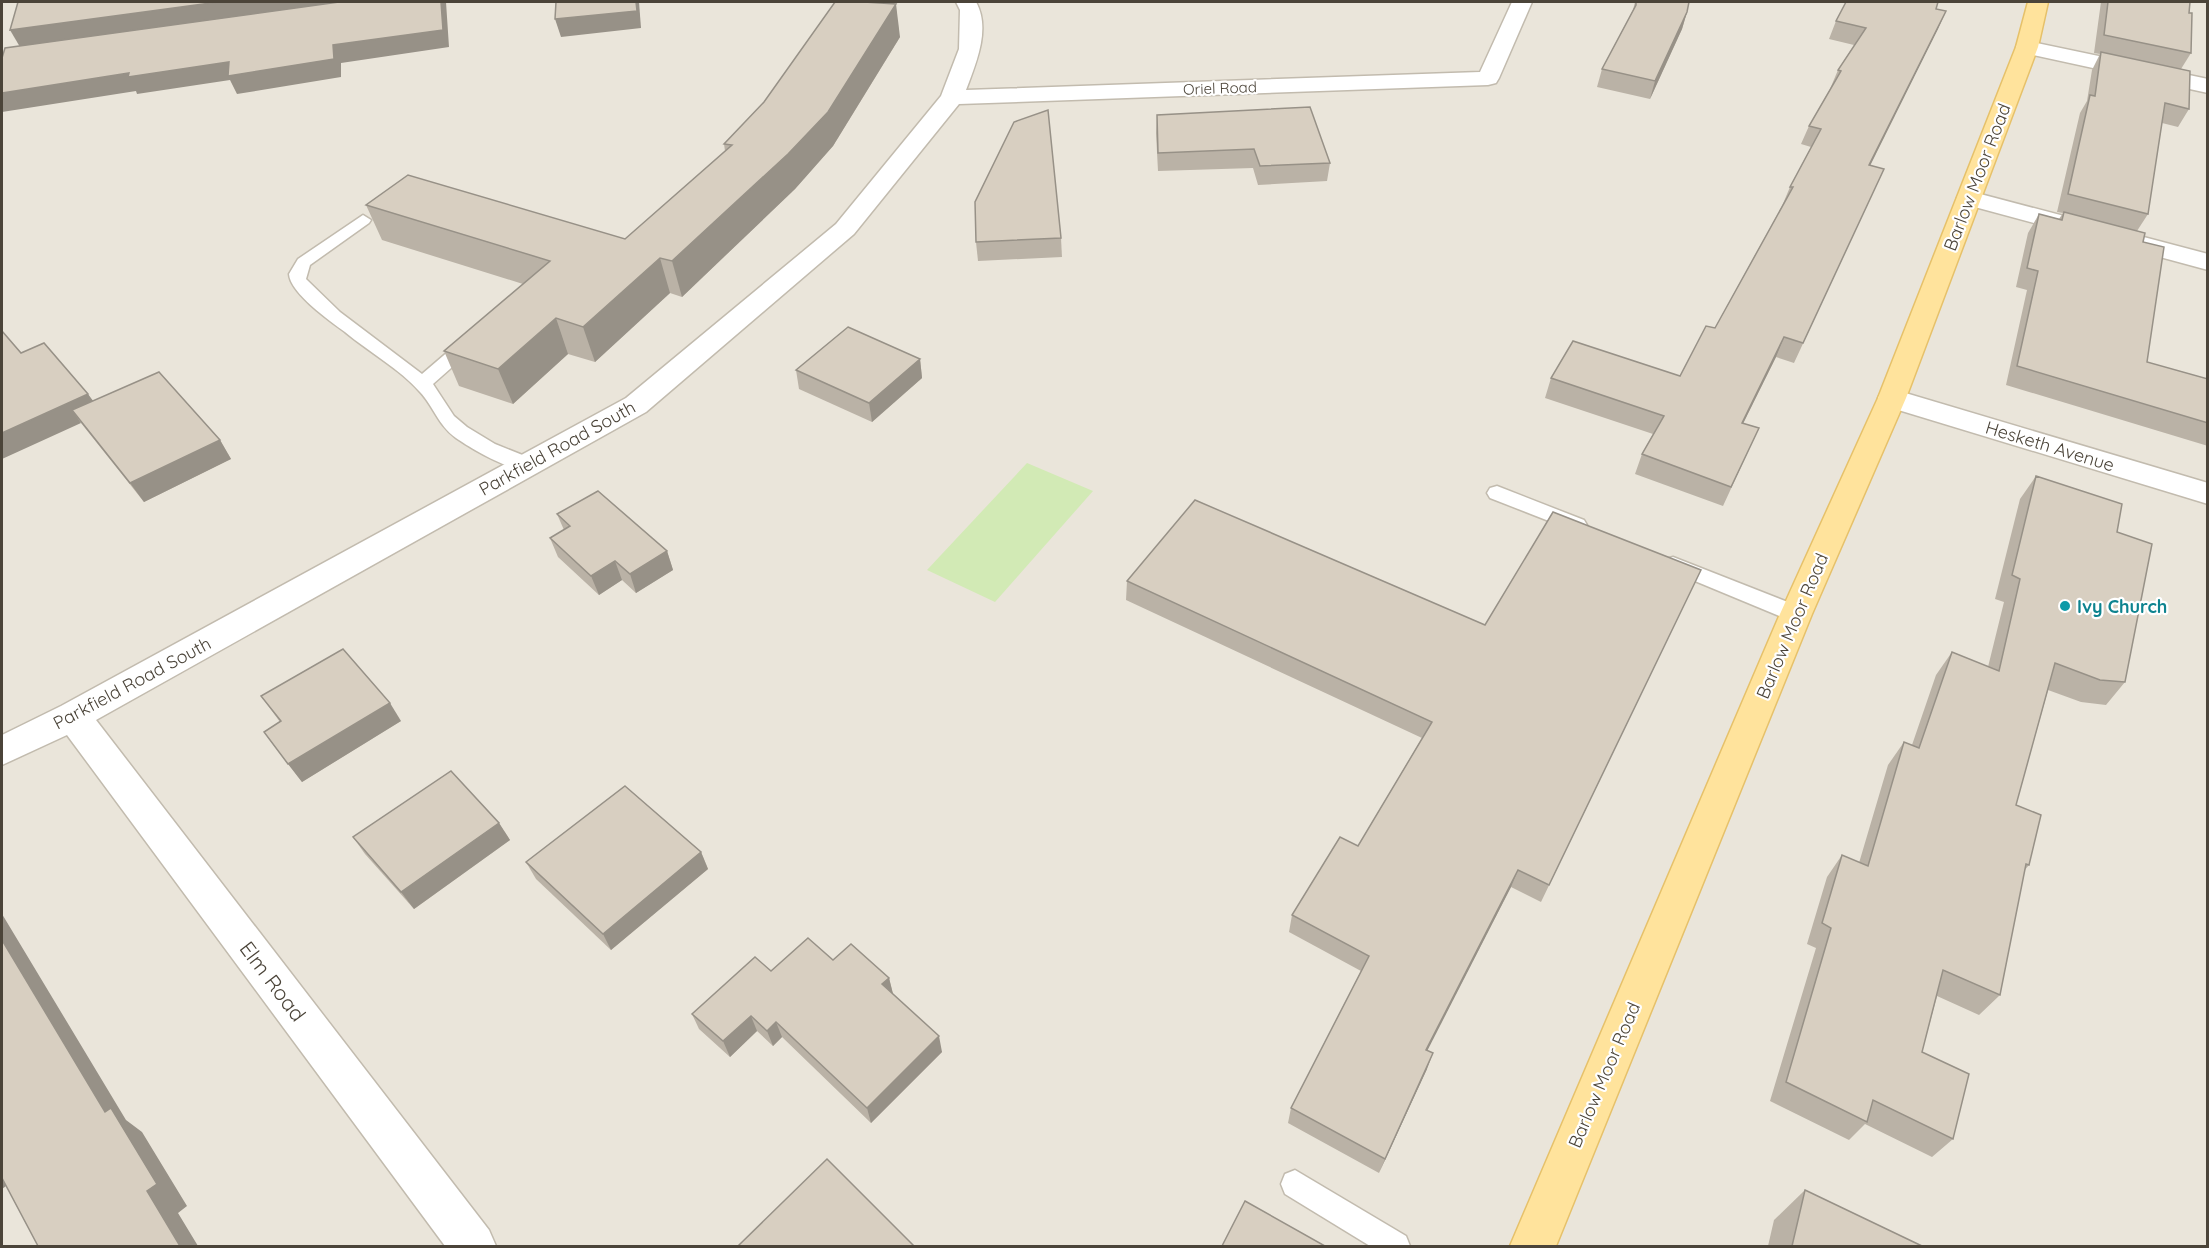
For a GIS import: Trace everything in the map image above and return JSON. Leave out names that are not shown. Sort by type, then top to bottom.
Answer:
[{"type":"main road","name":"Barlow Moor Road","points":[[1533,1246],[1797,614],[1892,398],[2027,47],[2038,2]]},
{"type":"street","name":"Parkfield Road South","points":[[5,742],[74,716],[636,405],[845,230],[952,97],[970,49],[970,10],[966,2]]},
{"type":"street","name":"Oriel Road","points":[[952,97],[1488,78],[1522,2]]},
{"type":"street","points":[[2027,47],[2208,86]]},
{"type":"street","points":[[1969,198],[2208,262]]},
{"type":"street","name":"Hesketh Avenue","points":[[1892,398],[2208,494]]},
{"type":"street","name":"Elm Road","points":[[74,716],[473,1246]]},
{"type":"lane","points":[[363,220],[304,262],[297,272],[298,279],[316,301],[423,383],[452,425],[501,456],[528,465]]},
{"type":"lane","points":[[423,383],[482,332]]},
{"type":"lane","points":[[1497,493],[1597,533]]},
{"type":"lane","points":[[1652,556],[1797,614]]},
{"type":"lane","points":[[1295,1184],[1396,1246]]},
{"type":"shaded area","points":[[2,2],[2207,2],[2207,1246],[2,1246]]},
{"type":"green space","points":[[1027,463],[1093,491],[995,602],[927,570]]},
{"type":"building","points":[[18,2],[218,2],[10,30]]},
{"type":"building","points":[[339,2],[441,2],[443,30],[333,45],[334,59],[228,76],[229,62],[128,77],[129,73],[2,93],[2,58],[5,48]]},
{"type":"building","points":[[556,2],[636,2],[637,11],[555,19]]},
{"type":"building","points":[[835,2],[896,4],[828,112],[788,154],[672,261],[660,258],[583,327],[556,318],[498,369],[444,351],[550,261],[366,205],[408,175],[625,239],[732,145],[724,144],[764,102]]},
{"type":"building","points":[[1636,2],[1689,2],[1687,12],[1655,81],[1602,69]]},
{"type":"building","points":[[1846,2],[1938,2],[1936,9],[1946,11],[1869,165],[1884,169],[1803,343],[1784,337],[1742,423],[1759,428],[1731,487],[1642,454],[1664,416],[1551,378],[1573,341],[1680,376],[1706,326],[1715,328],[1793,187],[1790,187],[1821,129],[1809,126],[1841,71],[1838,70],[1866,28],[1836,21]]},
{"type":"building","points":[[2108,2],[2190,2],[2191,53],[2104,35]]},
{"type":"building","points":[[2101,52],[2190,71],[2189,109],[2165,103],[2148,214],[2068,194],[2090,95],[2095,96]]},
{"type":"building","points":[[1310,107],[1330,163],[1260,166],[1254,149],[1158,153],[1157,115]]},
{"type":"building","points":[[1048,110],[1061,238],[976,242],[975,202],[1014,122]]},
{"type":"building","points":[[2064,212],[2145,233],[2143,242],[2164,247],[2147,362],[2208,379],[2208,423],[2017,366],[2038,271],[2027,268],[2039,214],[2062,220]]},
{"type":"building","points":[[848,327],[920,359],[869,403],[796,370]]},
{"type":"building","points":[[2,331],[21,353],[44,343],[88,394],[2,433]]},
{"type":"building","points":[[159,372],[220,440],[130,483],[72,410]]},
{"type":"building","points":[[2036,476],[2122,504],[2117,532],[2152,544],[2125,682],[2100,680],[2055,663],[2016,805],[2041,815],[2029,865],[2026,864],[2000,995],[1943,970],[1922,1052],[1969,1074],[1953,1139],[1873,1100],[1867,1122],[1786,1082],[1831,928],[1822,923],[1842,855],[1868,866],[1904,742],[1919,748],[1952,652],[1999,671],[2020,579],[2012,575]]},
{"type":"building","points":[[598,491],[667,551],[630,574],[615,561],[591,576],[550,538],[570,526],[557,514]]},
{"type":"building","points":[[1195,500],[1485,625],[1553,512],[1701,570],[1549,885],[1518,870],[1426,1050],[1433,1053],[1385,1159],[1291,1108],[1369,956],[1292,915],[1340,837],[1358,846],[1432,722],[1127,581]]},
{"type":"building","points":[[343,649],[390,703],[288,764],[264,732],[281,721],[261,696]]},
{"type":"building","points":[[451,771],[499,823],[401,892],[353,837]]},
{"type":"building","points":[[625,786],[701,852],[603,934],[526,862]]},
{"type":"building","points":[[808,938],[833,960],[851,944],[889,978],[882,984],[939,1036],[867,1108],[776,1022],[767,1031],[751,1016],[723,1041],[692,1014],[755,957],[771,971]]},
{"type":"building","points":[[2,940],[105,1112],[111,1108],[157,1184],[147,1191],[180,1246],[38,1246],[2,1178]]},
{"type":"building","points":[[827,1159],[914,1246],[738,1246]]},
{"type":"building","points":[[1805,1190],[1922,1246],[1792,1246]]},
{"type":"building","points":[[1245,1201],[1325,1246],[1222,1246]]},
{"type":"place","name":"Ivy Church","points":[[2065,606]]}]
